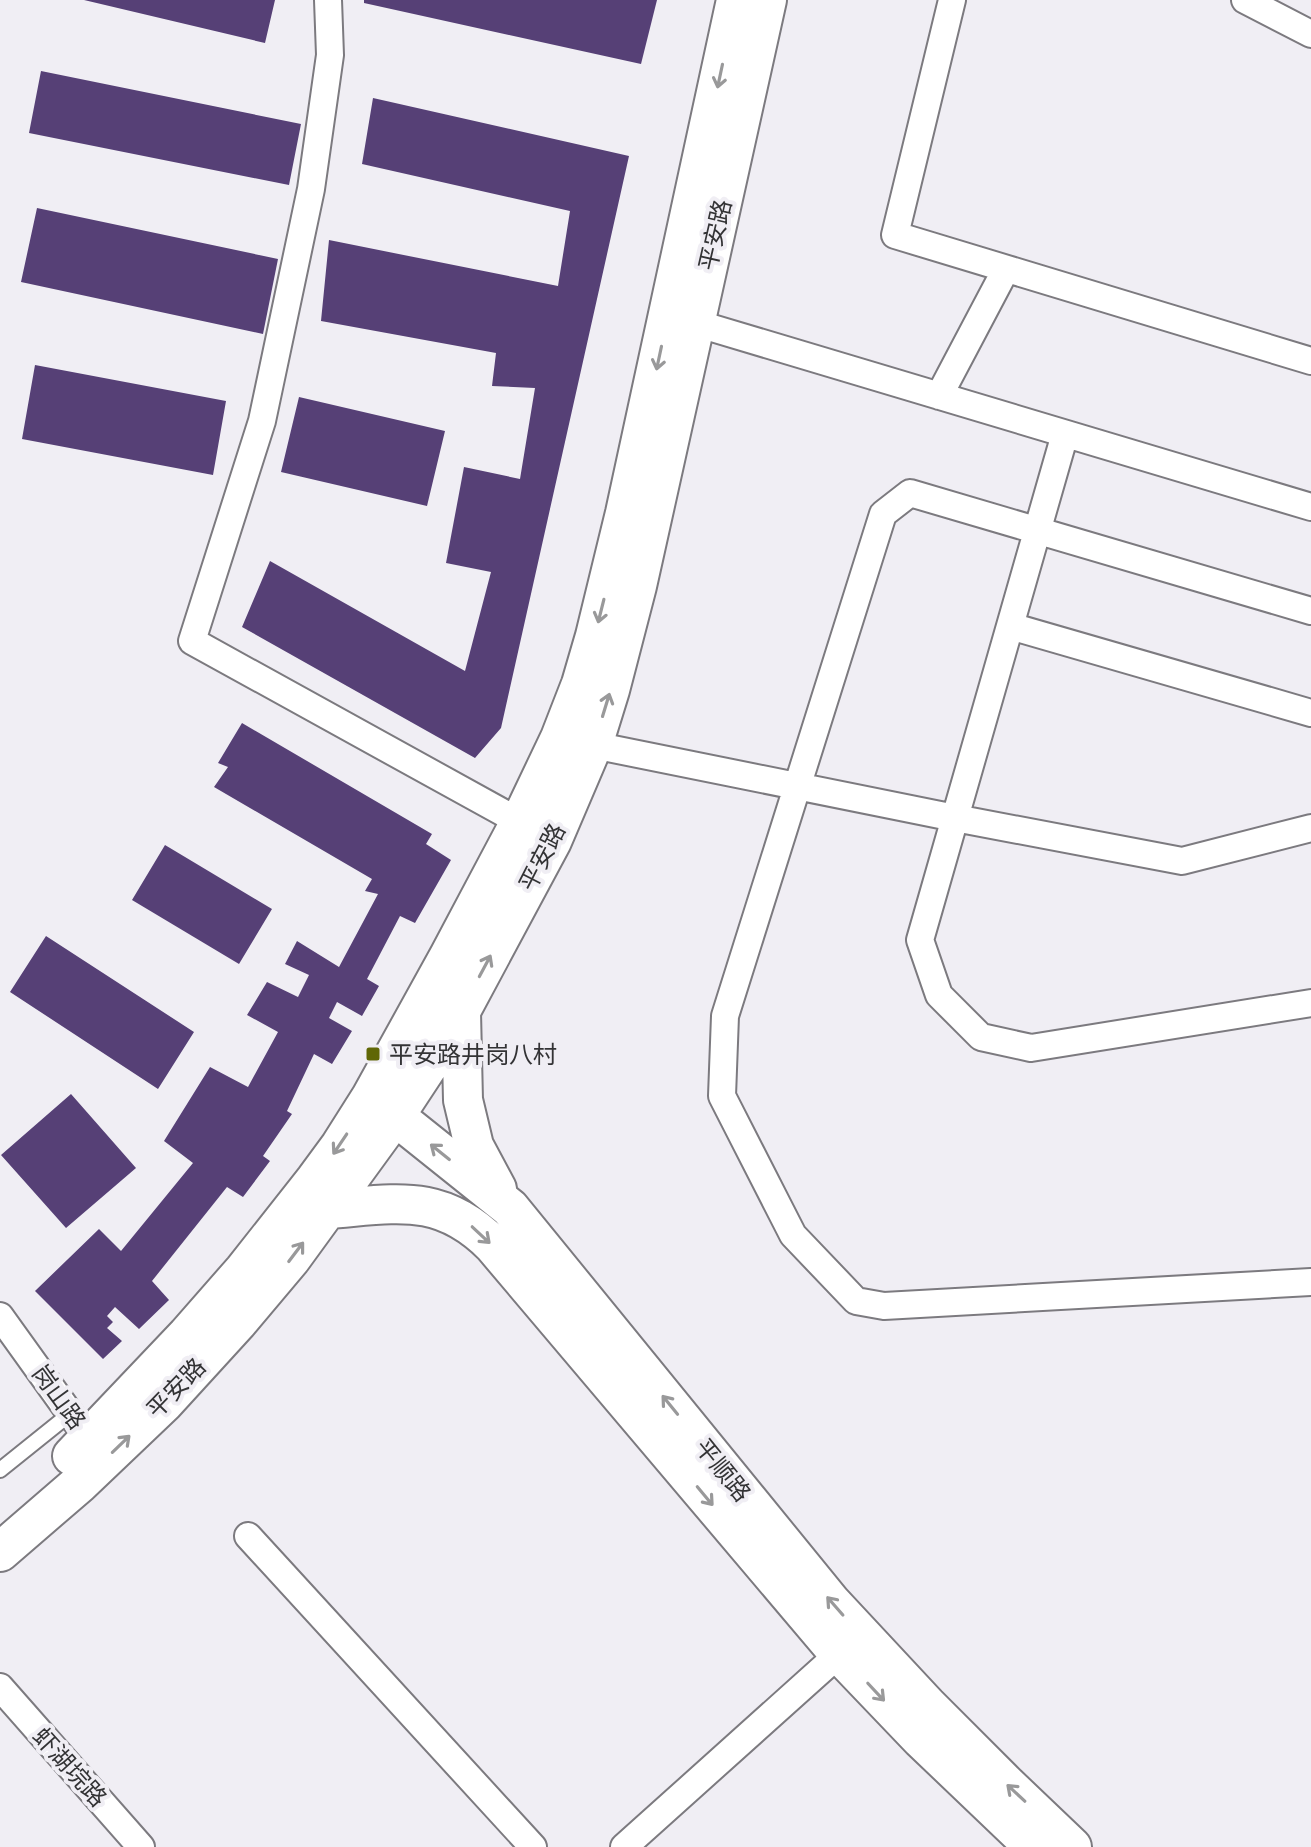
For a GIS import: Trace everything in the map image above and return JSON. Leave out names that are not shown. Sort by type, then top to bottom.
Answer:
[{"type":"main road","name":"平安路","points":[[0,1524],[80,1426],[187,1335],[244,1270],[315,1180],[447,1037],[552,841],[593,745],[637,586],[736,0]]},
{"type":"main road","name":"平安路","points":[[0,1552],[80,1483],[164,1403],[238,1322],[328,1209],[383,1107],[560,738],[588,660],[625,513],[682,319],[767,0]]},
{"type":"main road","points":[[461,1012],[463,1100],[474,1146],[490,1179],[510,1208]]},
{"type":"main road","name":"平顺路","points":[[383,1107],[510,1208],[862,1637],[1072,1847]]},
{"type":"main road","name":"平顺路","points":[[328,1209],[422,1205],[451,1213],[478,1230],[840,1653],[921,1739],[1034,1847]]},
{"type":"street","points":[[328,0],[330,55],[311,189],[262,421],[192,641],[520,822]]},
{"type":"street","points":[[952,0],[895,235],[1311,361]]},
{"type":"street","points":[[1245,0],[1311,34]]},
{"type":"street","points":[[939,396],[1006,269]]},
{"type":"street","points":[[682,319],[1311,507]]},
{"type":"street","points":[[1065,434],[920,940],[939,995],[981,1037],[1031,1048],[1311,1003]]},
{"type":"street","points":[[1311,611],[910,493],[883,514],[725,1016],[722,1096],[793,1235],[856,1301],[884,1306],[1311,1282]]},
{"type":"street","points":[[1010,626],[1311,713]]},
{"type":"street","points":[[593,745],[1182,861],[1311,828]]},
{"type":"street","name":"岗山路","points":[[0,1316],[80,1426]]},
{"type":"street","points":[[248,1536],[533,1847]]},
{"type":"street","points":[[624,1847],[840,1653]]},
{"type":"street","name":"虾湖垸路","points":[[0,1687],[141,1847]]},
{"type":"lane","points":[[0,1470],[80,1426]]},
{"type":"building","points":[[84,0],[275,0],[265,43]]},
{"type":"building","points":[[364,0],[657,0],[641,64],[364,3]]},
{"type":"building","points":[[41,71],[301,124],[289,185],[29,133]]},
{"type":"building","points":[[373,98],[629,156],[501,728],[475,758],[242,627],[270,561],[465,671],[491,572],[446,563],[464,467],[520,479],[535,388],[492,386],[496,353],[321,321],[329,240],[558,286],[570,211],[362,164]]},
{"type":"building","points":[[37,208],[278,259],[263,334],[21,282]]},
{"type":"building","points":[[35,365],[226,401],[213,475],[22,439]]},
{"type":"building","points":[[299,397],[445,431],[427,506],[281,472]]},
{"type":"building","points":[[242,723],[432,834],[426,844],[451,860],[415,923],[400,916],[367,979],[379,986],[362,1016],[337,1002],[329,1018],[352,1031],[332,1064],[314,1054],[287,1111],[292,1114],[263,1156],[270,1161],[243,1197],[227,1187],[152,1281],[169,1300],[139,1329],[115,1307],[107,1316],[113,1322],[107,1328],[122,1341],[103,1359],[35,1291],[99,1229],[121,1251],[193,1163],[164,1141],[210,1067],[248,1087],[278,1032],[247,1015],[267,982],[298,997],[309,975],[285,964],[297,941],[339,967],[378,894],[365,891],[372,879],[214,787],[228,767],[218,763]]},
{"type":"building","points":[[165,845],[272,909],[239,964],[132,900]]},
{"type":"building","points":[[46,936],[194,1032],[158,1089],[10,992]]},
{"type":"building","points":[[71,1094],[136,1168],[66,1228],[1,1155]]},
{"type":"place","name":"平安路井岗八村","points":[[373,1054]]}]
